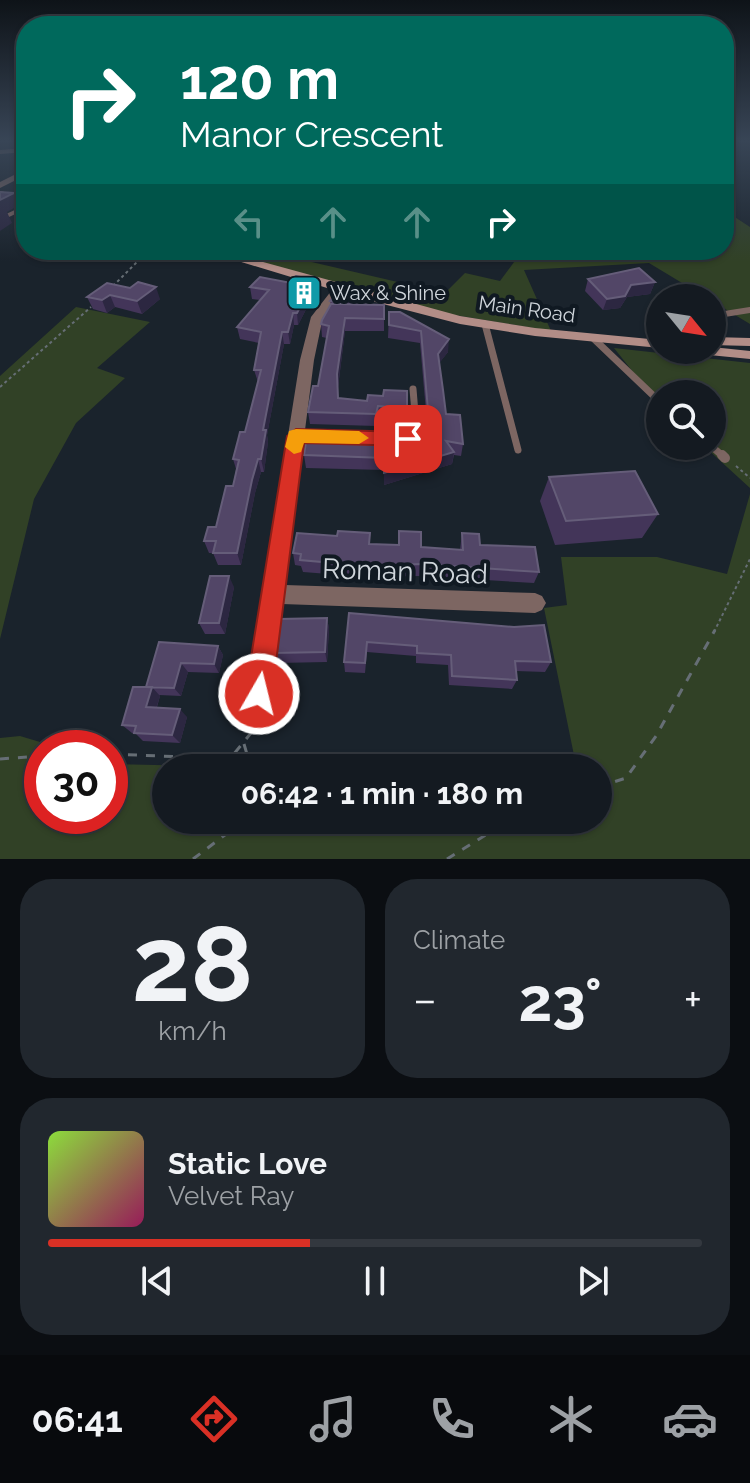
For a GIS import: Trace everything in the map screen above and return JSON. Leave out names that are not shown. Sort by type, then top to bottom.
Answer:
[{"type":"main road","name":"Main Road","points":[[241,260],[339,289],[485,324],[646,343]]},
{"type":"main road","points":[[726,343],[749,345]]},
{"type":"main road","points":[[726,347],[749,345]]},
{"type":"street","points":[[259,694],[296,436],[317,317],[339,289]]},
{"type":"street","points":[[296,436],[408,439]]},
{"type":"street","name":"Roman Road","points":[[273,594],[535,603]]},
{"type":"lane","points":[[726,314],[750,310]]},
{"type":"lane","points":[[485,324],[518,450]]},
{"type":"lane","points":[[593,338],[646,389]]},
{"type":"lane","points":[[408,439],[415,413],[413,389]]},
{"type":"path","points":[[112,287],[139,260]]},
{"type":"path","points":[[0,387],[92,306]]},
{"type":"path","points":[[726,459],[750,478]]},
{"type":"path","points":[[612,782],[626,778],[656,736],[733,598],[750,559]]},
{"type":"path","points":[[128,755],[211,758],[233,755],[251,733],[259,694]]},
{"type":"path","points":[[243,743],[247,754]]},
{"type":"path","points":[[0,759],[24,757]]},
{"type":"path","points":[[193,859],[226,834]]},
{"type":"path","points":[[447,859],[487,834]]},
{"type":"green space","points":[[734,217],[750,227],[750,324],[726,310],[726,284],[684,284],[649,263],[524,270],[551,331],[431,311],[254,260],[303,260],[445,293],[465,273],[500,281],[516,260],[734,260]]},
{"type":"green space","points":[[76,307],[150,322],[97,368],[125,378],[76,423],[34,499],[0,639],[0,376]]},
{"type":"green space","points":[[614,348],[646,352],[646,364],[726,364],[726,360],[750,363],[750,488],[719,460],[726,460],[726,380],[646,380],[646,388]]},
{"type":"green space","points":[[750,494],[750,859],[0,859],[0,738],[20,736],[24,737],[24,834],[128,834],[128,764],[152,765],[152,834],[612,834],[612,754],[574,754],[544,608],[567,605],[561,557],[657,557],[727,574]]},
{"type":"building","points":[[0,192],[14,193],[0,200]]},
{"type":"building","points":[[639,268],[655,282],[631,285],[625,296],[607,299],[588,279]]},
{"type":"building","points":[[296,276],[314,280],[297,313],[293,313],[288,332],[282,332],[263,430],[266,430],[261,459],[258,459],[252,480],[237,553],[213,553],[216,541],[204,541],[208,527],[216,527],[226,486],[233,486],[239,460],[233,459],[240,432],[245,432],[261,370],[254,370],[261,332],[237,327],[269,290],[250,287],[260,277],[291,283]]},
{"type":"building","points":[[138,282],[156,287],[137,301],[110,295],[102,300],[87,297],[107,283],[130,288]]},
{"type":"building","points":[[339,291],[353,292],[343,304],[330,301]]},
{"type":"building","points":[[331,304],[384,305],[384,319],[345,318],[337,374],[338,398],[367,401],[368,395],[383,396],[384,390],[407,391],[407,408],[378,406],[376,414],[308,412],[313,386],[318,386],[329,326],[321,324]]},
{"type":"building","points":[[389,312],[400,312],[449,339],[438,354],[446,414],[460,415],[463,444],[446,441],[454,452],[384,473],[385,458],[304,455],[306,442],[397,444],[436,435],[435,410],[428,410],[421,331],[389,325]]},
{"type":"building","points":[[635,471],[658,514],[566,521],[549,477]]},
{"type":"building","points":[[338,531],[370,533],[369,544],[399,545],[399,531],[421,532],[421,547],[463,550],[462,533],[479,534],[480,545],[535,547],[539,572],[421,564],[367,566],[300,560],[301,554],[293,553],[297,533],[337,536]]},
{"type":"building","points":[[210,576],[229,576],[219,623],[199,623]]},
{"type":"building","points":[[349,613],[514,627],[544,625],[551,662],[515,661],[517,680],[452,676],[451,655],[417,653],[417,646],[367,642],[365,663],[344,662]]},
{"type":"building","points":[[327,618],[325,652],[274,653],[279,619]]},
{"type":"building","points":[[159,642],[218,646],[214,664],[181,663],[174,688],[146,687]]},
{"type":"building","points":[[133,687],[152,687],[146,707],[180,709],[172,735],[134,733],[136,726],[122,725]]},
{"type":"slow traffic","points":[[294,447],[296,436],[359,438]]},
{"type":"place","name":"Wax & Shine","points":[[304,293]]},
{"type":"route","points":[[259,694],[296,436],[408,439]]}]
